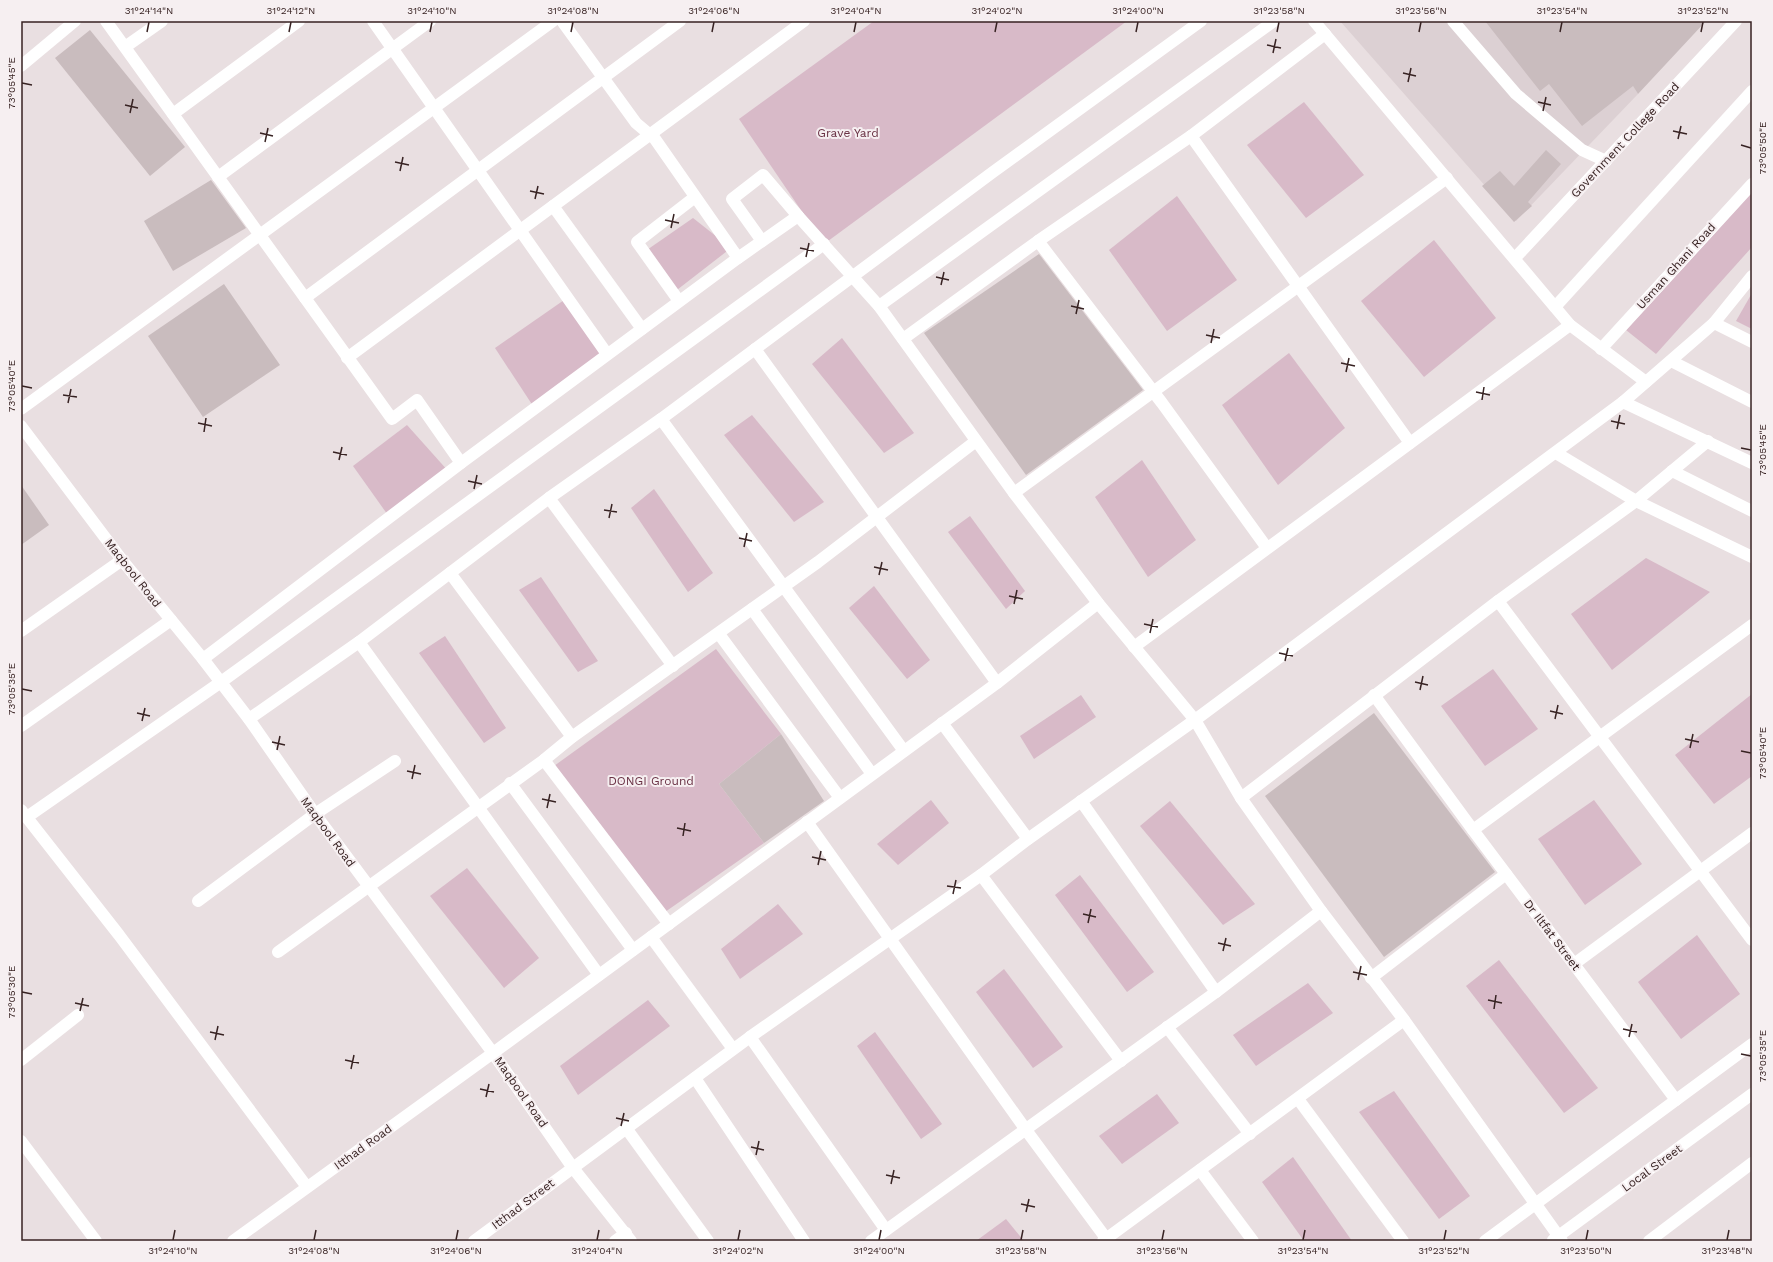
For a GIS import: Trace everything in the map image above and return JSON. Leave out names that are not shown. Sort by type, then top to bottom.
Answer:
[{"type":"street","points":[[21,66],[75,21]]},
{"type":"street","points":[[106,21],[392,419],[417,400],[461,463]]},
{"type":"street","points":[[125,47],[162,21]]},
{"type":"street","points":[[173,114],[299,21]]},
{"type":"street","points":[[373,21],[606,354]]},
{"type":"street","points":[[218,177],[430,21]]},
{"type":"street","points":[[21,408],[553,21]]},
{"type":"street","points":[[562,21],[636,123],[655,139],[738,258]]},
{"type":"street","points":[[305,298],[680,21]]},
{"type":"street","points":[[347,358],[804,21]]},
{"type":"street","points":[[249,719],[359,642],[550,498],[661,420],[852,276],[1201,21]]},
{"type":"street","points":[[879,306],[1274,21]]},
{"type":"street","points":[[1314,21],[1570,325],[1646,382]]},
{"type":"street","points":[[1453,21],[1516,94],[1582,150],[1606,161]]},
{"type":"street","name":"Government College Road","points":[[1515,258],[1736,21]]},
{"type":"street","points":[[903,339],[1038,241],[1191,136],[1325,34]]},
{"type":"street","points":[[1555,307],[1752,91]]},
{"type":"street","points":[[1191,136],[1410,443]]},
{"type":"street","points":[[762,241],[732,199],[763,175],[879,306],[1014,493],[1098,603],[1194,720],[1241,798],[1321,911],[1404,1020],[1536,1203],[1558,1239]]},
{"type":"street","points":[[1014,493],[1447,178]]},
{"type":"street","name":"Usman Ghani Road","points":[[1601,349],[1752,184]]},
{"type":"street","points":[[679,302],[637,242],[695,197]]},
{"type":"street","points":[[553,206],[642,329]]},
{"type":"street","points":[[203,659],[606,354],[798,216]]},
{"type":"street","points":[[1038,241],[1154,391],[1267,548]]},
{"type":"street","points":[[307,1187],[120,935],[24,814],[221,682],[824,244]]},
{"type":"street","name":"Itthad Street","points":[[474,1241],[750,1037],[981,876],[1028,839],[1194,720],[1556,453],[1623,402],[1714,323],[1752,276]]},
{"type":"street","points":[[1714,323],[1752,342]]},
{"type":"street","points":[[1134,647],[1570,325]]},
{"type":"street","points":[[755,350],[997,683]]},
{"type":"street","points":[[1671,361],[1752,402]]},
{"type":"street","points":[[1623,402],[1752,463]]},
{"type":"street","points":[[661,420],[904,751]]},
{"type":"street","name":"Maqbool Road","points":[[21,426],[122,560],[203,659],[249,719],[368,887],[493,1053],[573,1168],[629,1237]]},
{"type":"street","points":[[278,952],[510,783],[544,760],[572,737],[752,610],[976,441]]},
{"type":"street","points":[[1241,798],[1498,601],[1636,501],[1708,441]]},
{"type":"street","points":[[1556,453],[1636,501],[1752,557]]},
{"type":"street","points":[[1672,471],[1752,511]]},
{"type":"street","points":[[550,498],[674,666]]},
{"type":"street","points":[[21,631],[122,560]]},
{"type":"street","points":[[450,573],[572,737]]},
{"type":"street","points":[[1498,601],[1752,940]]},
{"type":"street","name":"Itthad Road","points":[[233,1241],[599,976],[997,683],[1098,603]]},
{"type":"street","points":[[752,610],[872,774]]},
{"type":"street","points":[[21,726],[171,620]]},
{"type":"street","points":[[1473,830],[1752,625]]},
{"type":"street","points":[[719,634],[840,798]]},
{"type":"street","points":[[359,642],[599,976]]},
{"type":"street","name":"Dr Iltfat Street","points":[[1374,695],[1473,830],[1676,1100]]},
{"type":"street","points":[[942,723],[1028,839]]},
{"type":"street","points":[[544,760],[669,924]]},
{"type":"street","points":[[198,900],[315,814],[395,761]]},
{"type":"street","points":[[510,783],[633,950]]},
{"type":"street","points":[[1081,802],[1216,992]]},
{"type":"street","points":[[807,822],[1106,1240],[1404,1020]]},
{"type":"street","points":[[1574,964],[1752,833]]},
{"type":"street","points":[[1371,978],[1506,874]]},
{"type":"street","points":[[981,876],[1121,1061]]},
{"type":"street","points":[[874,1240],[1216,992],[1321,911]]},
{"type":"street","points":[[651,937],[734,1049]]},
{"type":"street","points":[[21,1060],[78,1016]]},
{"type":"street","points":[[1167,1027],[1250,1134]]},
{"type":"street","points":[[750,1037],[886,1230]]},
{"type":"street","points":[[1485,1241],[1752,1044]]},
{"type":"street","points":[[695,1078],[804,1241]]},
{"type":"street","name":"Local Street","points":[[1558,1239],[1752,1094]]},
{"type":"street","points":[[1298,1099],[1403,1241]]},
{"type":"street","points":[[626,1128],[708,1241]]},
{"type":"street","points":[[22,1144],[96,1241]]},
{"type":"street","points":[[1649,1241],[1752,1163]]},
{"type":"street","points":[[1200,1170],[1253,1241]]},
{"type":"street","points":[[615,1241],[629,1237]]},
{"type":"shaded area","points":[[1340,21],[1594,21],[1638,94],[1516,221]]},
{"type":"green space","name":"Grave Yard","points":[[874,21],[1127,21],[824,244],[739,119]]},
{"type":"green space","points":[[1304,102],[1364,175],[1306,218],[1247,145]]},
{"type":"green space","points":[[1752,192],[1752,247],[1656,354],[1626,330]]},
{"type":"green space","points":[[1177,196],[1237,280],[1167,331],[1109,250]]},
{"type":"green space","points":[[693,218],[731,248],[673,293],[644,252]]},
{"type":"green space","points":[[1434,240],[1496,318],[1424,377],[1361,301]]},
{"type":"green space","points":[[1752,293],[1752,329],[1736,321]]},
{"type":"green space","points":[[567,298],[607,354],[535,409],[495,348]]},
{"type":"green space","points":[[842,338],[914,433],[884,453],[812,364]]},
{"type":"green space","points":[[1289,353],[1345,428],[1278,485],[1222,405]]},
{"type":"green space","points":[[752,415],[824,502],[794,522],[724,435]]},
{"type":"green space","points":[[407,425],[449,472],[390,518],[353,466]]},
{"type":"green space","points":[[1142,460],[1196,540],[1148,577],[1095,497]]},
{"type":"green space","points":[[654,489],[713,573],[688,592],[631,508]]},
{"type":"green space","points":[[970,516],[1025,591],[1006,609],[948,532]]},
{"type":"green space","points":[[1646,558],[1710,592],[1612,670],[1571,614]]},
{"type":"green space","points":[[541,577],[598,661],[578,672],[519,590]]},
{"type":"green space","points":[[874,586],[930,660],[907,679],[849,608]]},
{"type":"green space","points":[[445,636],[506,728],[484,743],[419,653]]},
{"type":"green space","name":"DONGI Ground","points":[[716,649],[781,734],[719,784],[764,843],[665,912],[554,766]]},
{"type":"green space","points":[[1493,669],[1538,729],[1485,766],[1441,706]]},
{"type":"green space","points":[[1752,694],[1752,776],[1714,804],[1675,755]]},
{"type":"green space","points":[[1081,695],[1096,717],[1034,759],[1020,736]]},
{"type":"green space","points":[[931,800],[949,823],[898,865],[877,844]]},
{"type":"green space","points":[[1594,800],[1642,864],[1585,905],[1538,839]]},
{"type":"green space","points":[[1170,801],[1255,904],[1223,925],[1140,826]]},
{"type":"green space","points":[[467,868],[539,958],[504,988],[430,896]]},
{"type":"green space","points":[[1080,875],[1154,972],[1127,992],[1055,895]]},
{"type":"green space","points":[[778,904],[803,934],[740,979],[721,949]]},
{"type":"green space","points":[[1697,935],[1740,994],[1681,1039],[1638,982]]},
{"type":"green space","points":[[1499,960],[1598,1088],[1564,1113],[1466,986]]},
{"type":"green space","points":[[1004,969],[1063,1047],[1033,1068],[976,992]]},
{"type":"green space","points":[[1308,983],[1333,1013],[1256,1066],[1233,1035]]},
{"type":"green space","points":[[648,1000],[670,1026],[578,1095],[560,1066]]},
{"type":"green space","points":[[875,1032],[942,1124],[921,1139],[857,1046]]},
{"type":"green space","points":[[1394,1091],[1470,1196],[1439,1219],[1359,1112]]},
{"type":"green space","points":[[1157,1094],[1179,1123],[1122,1164],[1099,1136]]},
{"type":"green space","points":[[1293,1157],[1352,1241],[1304,1241],[1262,1182]]},
{"type":"green space","points":[[1006,1219],[1024,1241],[976,1241]]},
{"type":"building","points":[[1485,21],[1706,21],[1638,94],[1633,86],[1582,126],[1549,84],[1540,91]]},
{"type":"building","points":[[90,30],[185,147],[150,176],[55,58]]},
{"type":"building","points":[[1546,150],[1561,164],[1528,202],[1532,206],[1514,222],[1482,186],[1500,171],[1514,186]]},
{"type":"building","points":[[211,180],[246,228],[173,271],[144,221]]},
{"type":"building","points":[[1039,254],[1143,390],[1026,475],[924,333]]},
{"type":"building","points":[[224,284],[280,365],[203,417],[148,336]]},
{"type":"building","points":[[21,485],[49,525],[21,545]]},
{"type":"building","points":[[1374,713],[1495,872],[1384,957],[1265,796]]},
{"type":"building","points":[[781,734],[824,801],[764,843],[719,784]]}]
